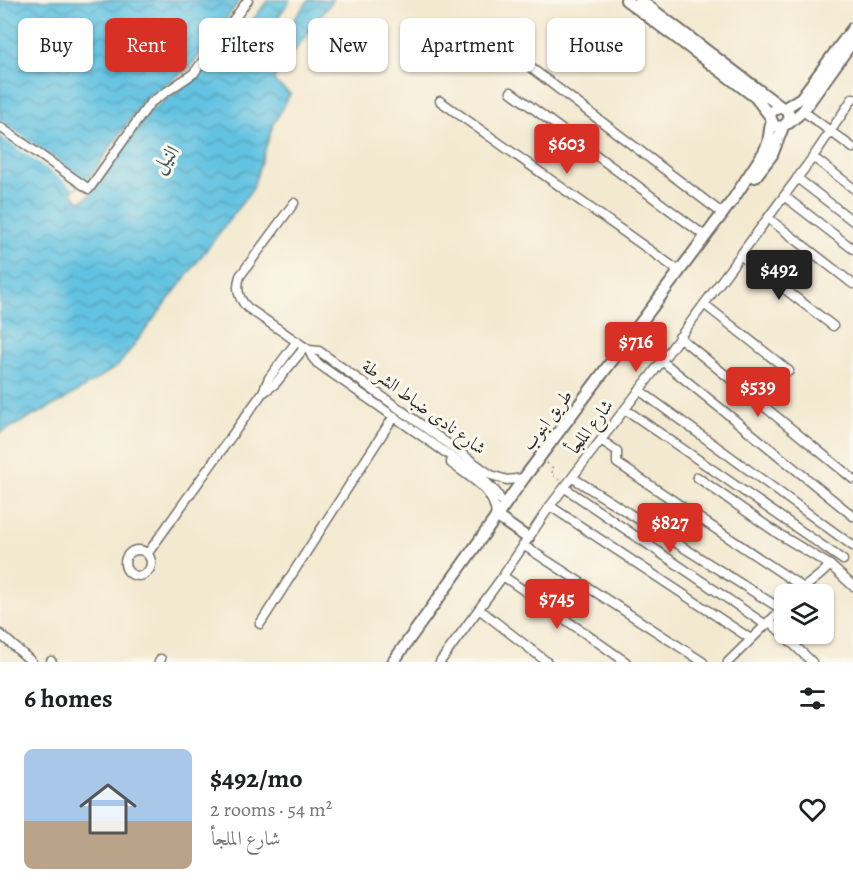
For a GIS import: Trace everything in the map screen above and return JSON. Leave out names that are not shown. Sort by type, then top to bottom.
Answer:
[{"type":"main road","points":[[626,0],[752,95],[777,127],[786,125],[790,115],[783,107],[640,0]]},
{"type":"main road","points":[[771,120],[772,111],[801,98],[853,28]]},
{"type":"main road","name":"طريق ابنوب","points":[[732,201],[744,190],[772,155],[786,125],[803,111],[853,41]]},
{"type":"main road","name":"طريق ابنوب","points":[[393,662],[539,457],[723,214],[764,152],[768,143],[771,120]]},
{"type":"main road","points":[[496,516],[525,539]]},
{"type":"street","points":[[0,126],[89,189],[150,103],[194,73],[248,0]]},
{"type":"street","points":[[535,71],[723,214]]},
{"type":"street","points":[[511,92],[705,236]]},
{"type":"street","name":"شارع الملجأ","points":[[441,662],[563,485],[573,478],[662,361],[813,157],[853,98]]},
{"type":"street","points":[[440,101],[679,271]]},
{"type":"street","points":[[803,111],[853,148]]},
{"type":"street","points":[[813,157],[853,188]]},
{"type":"street","points":[[797,178],[853,221]]},
{"type":"street","points":[[784,196],[853,249]]},
{"type":"street","name":"شارع نادى ضباط الشرطة","points":[[294,203],[240,276],[239,295],[248,308],[307,348],[318,351],[471,465],[491,486],[504,505]]},
{"type":"street","points":[[768,218],[853,284]]},
{"type":"street","points":[[740,255],[833,326]]},
{"type":"street","points":[[704,304],[789,370]]},
{"type":"street","points":[[679,337],[853,479]]},
{"type":"street","points":[[148,553],[297,341]]},
{"type":"street","points":[[263,392],[276,384],[307,348]]},
{"type":"street","name":"شارع نادى ضباط الشرطة","points":[[307,348],[317,363],[452,457],[496,477],[512,480],[524,478]]},
{"type":"street","points":[[662,361],[853,516]]},
{"type":"street","points":[[639,390],[853,546]]},
{"type":"street","points":[[625,409],[843,560]]},
{"type":"street","points":[[260,624],[394,416]]},
{"type":"street","points":[[601,440],[617,451],[617,463],[791,584]]},
{"type":"street","points":[[452,457],[452,463],[490,494],[495,504],[496,516]]},
{"type":"street","points":[[696,477],[777,533],[830,565],[853,586]]},
{"type":"street","points":[[573,478],[774,602]]},
{"type":"street","points":[[563,485],[768,623],[812,662]]},
{"type":"street","points":[[550,506],[751,639]]},
{"type":"street","points":[[525,539],[704,662]]},
{"type":"street","points":[[807,584],[817,579],[830,565]]},
{"type":"street","points":[[502,576],[626,662]]},
{"type":"street","points":[[479,609],[547,662]]},
{"type":"street","points":[[728,662],[774,617]]},
{"type":"street","points":[[0,634],[32,662]]},
{"type":"path","points":[[539,457],[554,469],[551,474],[563,485]]},
{"type":"water","name":"النيل","points":[[0,0],[240,0],[227,18],[199,18],[199,56],[187,70],[187,18],[105,18],[105,72],[184,72],[145,98],[92,174],[72,191],[72,194],[81,201],[88,197],[151,110],[195,79],[200,72],[279,72],[274,78],[275,82],[290,94],[273,125],[252,190],[118,366],[62,401],[0,433]]},
{"type":"water","points":[[268,0],[290,0],[277,18],[254,18]]},
{"type":"water","points":[[309,0],[333,0],[319,18],[308,18],[308,33],[296,49],[295,18]]},
{"type":"pier","points":[[0,121],[84,180],[74,188],[0,136]]}]
